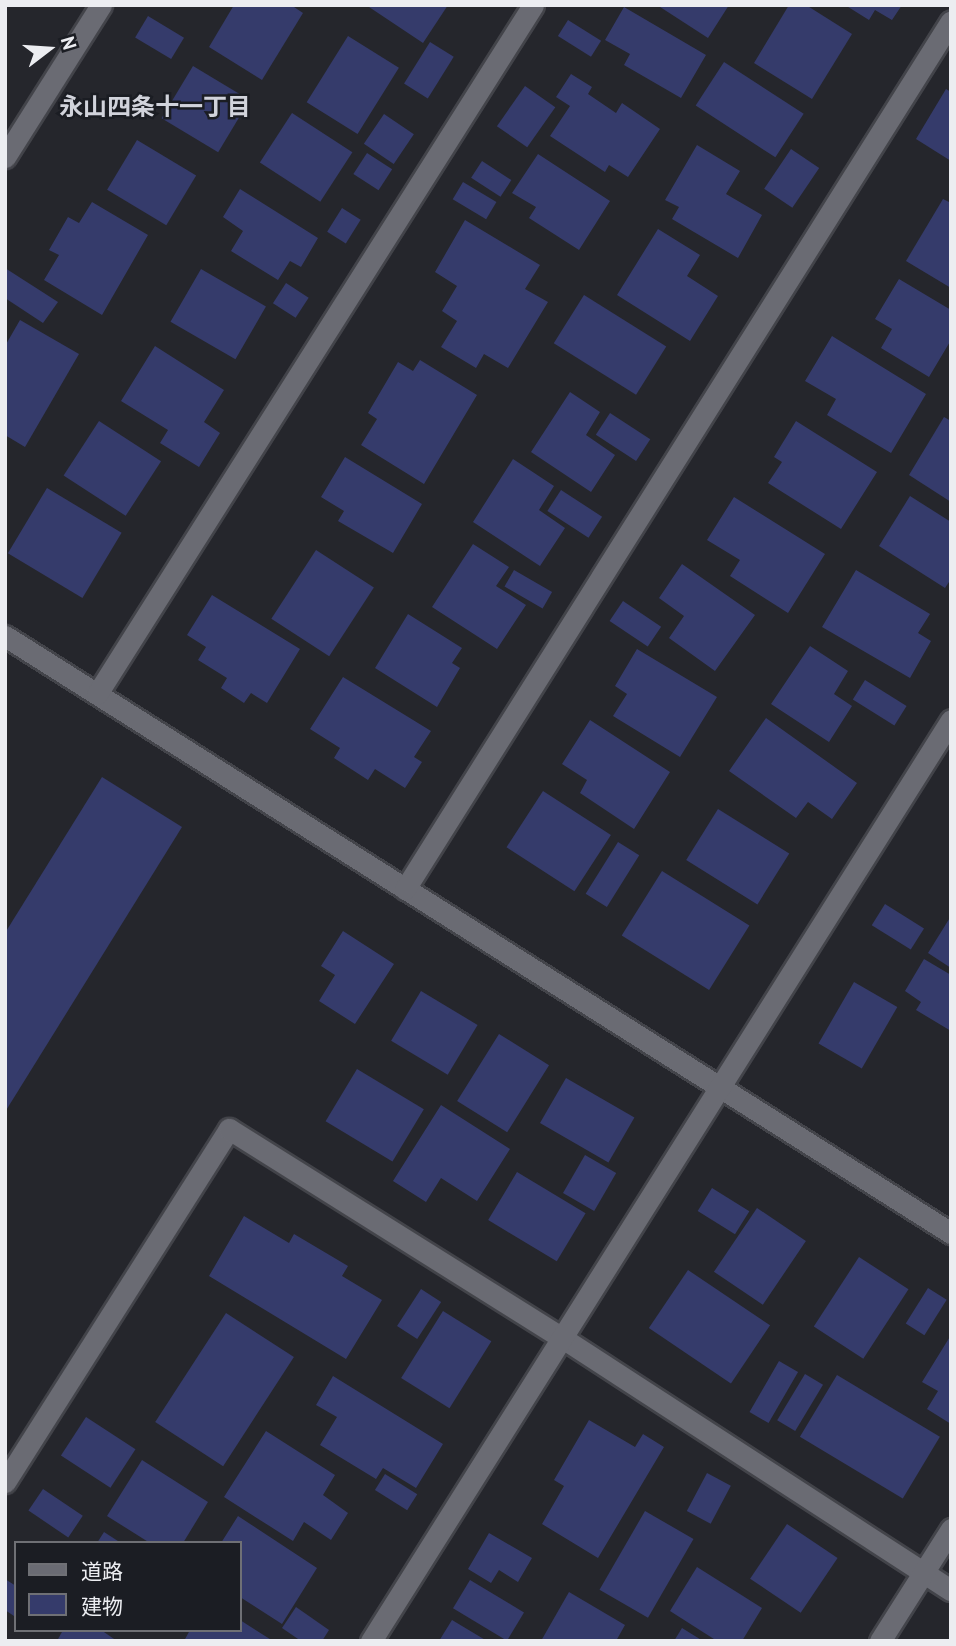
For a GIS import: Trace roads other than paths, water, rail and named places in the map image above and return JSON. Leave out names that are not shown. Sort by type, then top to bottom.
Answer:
[{"type":"street","points":[[5,157],[102,5]]},
{"type":"street","points":[[97,694],[533,5]]},
{"type":"street","points":[[405,889],[951,21]]},
{"type":"street","points":[[5,636],[951,1233]]},
{"type":"street","points":[[371,1641],[564,1339],[719,1086],[951,720]]},
{"type":"street","points":[[5,1482],[229,1129],[564,1339],[951,1590]]},
{"type":"street","points":[[880,1641],[951,1529]]},
{"type":"district","name":"永山四条十一丁目","points":[[155,107]]}]
